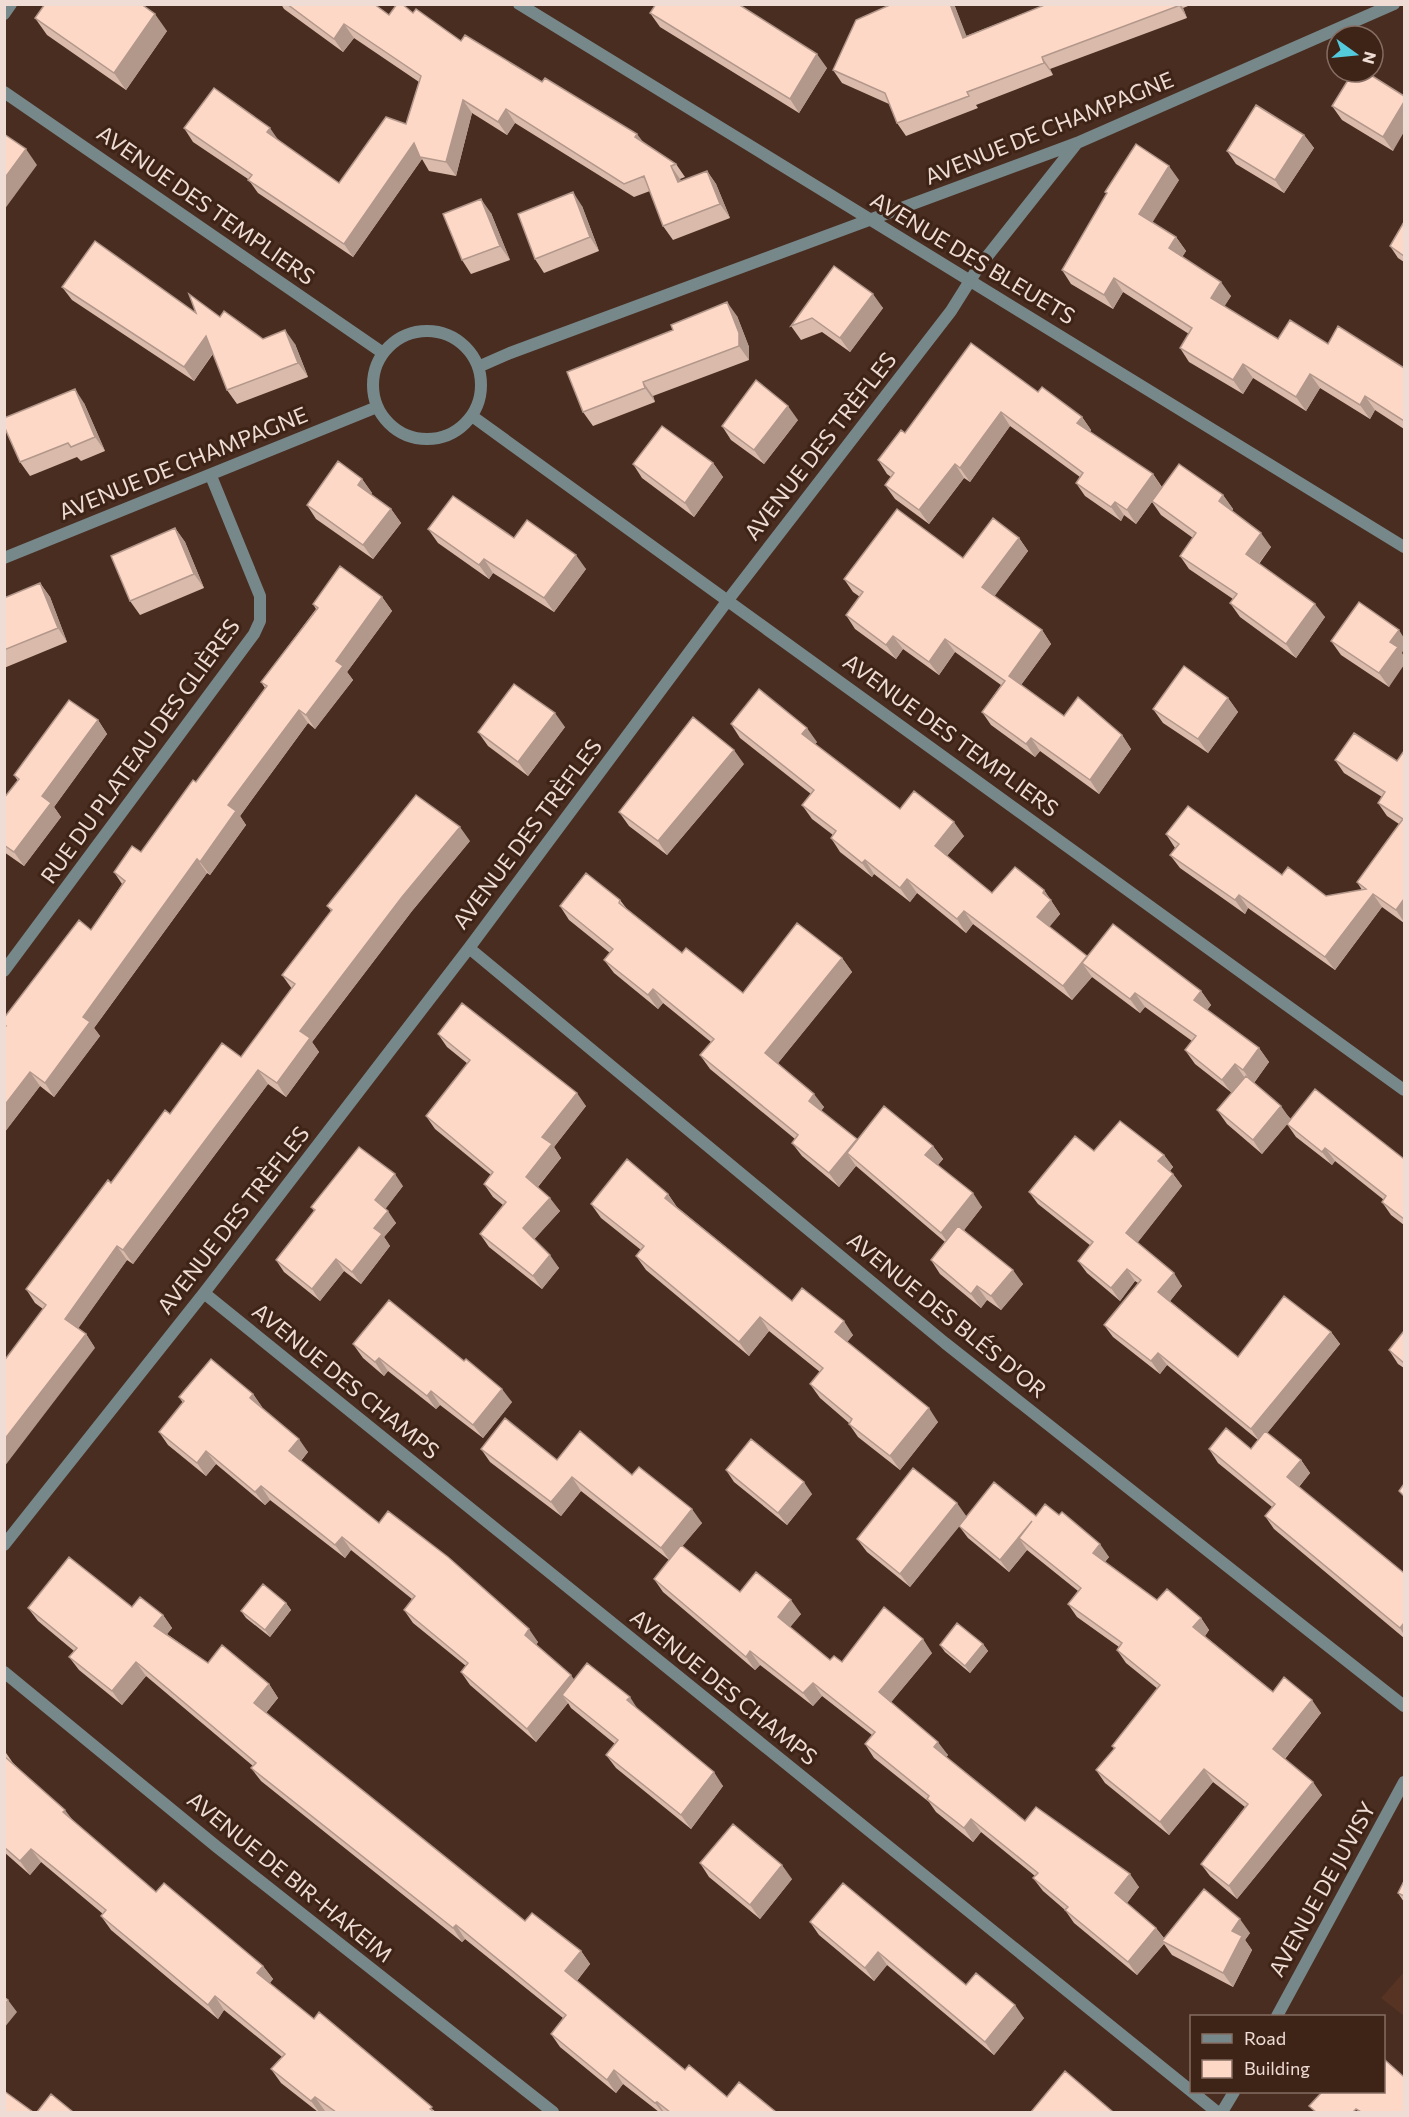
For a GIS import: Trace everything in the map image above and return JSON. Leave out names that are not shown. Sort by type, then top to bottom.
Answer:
[{"type":"street","points":[[4,14],[11,4]]},
{"type":"street","name":"AVENUE DES BLEUETS","points":[[519,4],[1404,547]]},
{"type":"street","name":"AVENUE DE CHAMPAGNE","points":[[478,367],[510,353],[1077,143],[1394,4]]},
{"type":"street","name":"AVENUE DES TEMPLIERS","points":[[4,92],[383,353]]},
{"type":"street","name":"AVENUE DES TRÈFLES","points":[[4,1545],[204,1293],[469,948],[728,600],[972,280],[978,268],[1077,143]]},
{"type":"street","points":[[426,330],[443,333],[459,341],[472,354],[478,367],[482,387],[479,404],[472,416],[456,431],[440,438],[422,440],[404,435],[389,425],[377,407],[373,393],[373,374],[383,353],[393,343],[408,334],[426,330]]},
{"type":"street","name":"AVENUE DE CHAMPAGNE","points":[[4,558],[377,407]]},
{"type":"street","name":"AVENUE DES TEMPLIERS","points":[[472,416],[1404,1090]]},
{"type":"street","name":"RUE DU PLATEAU DES GLIÈRES","points":[[4,972],[257,628],[262,607],[260,596],[211,476]]},
{"type":"street","name":"AVENUE DES BLÉS D'OR","points":[[469,948],[945,1343],[1404,1706]]},
{"type":"street","name":"AVENUE DES CHAMPS","points":[[204,1293],[1190,2090]]},
{"type":"street","name":"AVENUE DE BIR-HAKEIM","points":[[4,1672],[217,1847],[553,2112]]},
{"type":"street","name":"AVENUE DE JUVISY","points":[[1278,2015],[1404,1782]]},
{"type":"street","name":"AVENUE DES CHAMPS","points":[[1193,2093],[1217,2112]]},
{"type":"street","points":[[1222,2112],[1233,2093]]},
{"type":"shaded area","points":[[1404,1972],[1404,2016],[1381,1998]]},
{"type":"building","points":[[45,4],[141,4],[155,14],[114,73],[35,18]]},
{"type":"building","points":[[287,4],[374,4],[389,15],[397,4],[402,4],[413,13],[416,9],[461,41],[465,35],[542,82],[545,78],[637,134],[635,137],[676,164],[671,166],[678,182],[707,171],[720,204],[663,226],[644,176],[624,184],[506,109],[498,122],[463,100],[446,162],[420,157],[414,143],[344,244],[248,180],[252,175],[184,128],[214,88],[270,128],[267,132],[339,183],[386,117],[406,124],[421,76],[344,24],[334,39]]},
{"type":"building","points":[[656,4],[738,4],[817,54],[790,99],[650,13]]},
{"type":"building","points":[[892,4],[950,4],[963,38],[1047,4],[1178,4],[1178,6],[1042,57],[1044,63],[967,92],[969,96],[897,123],[885,93],[833,70],[856,20]]},
{"type":"building","points":[[1346,84],[1385,84],[1404,96],[1404,102],[1383,137],[1332,106]]},
{"type":"building","points":[[1256,105],[1304,135],[1275,180],[1227,151]]},
{"type":"building","points":[[4,134],[26,149],[4,179]]},
{"type":"building","points":[[1136,144],[1169,166],[1139,214],[1176,237],[1169,248],[1221,282],[1211,298],[1278,339],[1290,320],[1328,344],[1338,326],[1404,368],[1404,421],[1365,396],[1360,405],[1310,374],[1296,397],[1243,364],[1233,380],[1180,348],[1192,328],[1114,278],[1104,295],[1062,270],[1107,193],[1105,192]]},
{"type":"building","points":[[573,192],[590,237],[535,259],[518,214]]},
{"type":"building","points":[[481,199],[500,246],[462,260],[443,214]]},
{"type":"building","points":[[1404,222],[1404,256],[1390,246]]},
{"type":"building","points":[[95,241],[196,313],[189,294],[220,317],[224,311],[263,339],[285,330],[298,363],[227,390],[206,336],[184,367],[62,287]]},
{"type":"building","points":[[834,266],[873,294],[840,338],[812,318],[791,326]]},
{"type":"building","points":[[727,302],[739,333],[739,346],[643,382],[645,388],[583,412],[567,372],[673,330],[671,325]]},
{"type":"building","points":[[971,343],[1038,392],[1042,387],[1082,417],[1077,423],[1153,474],[1127,510],[1115,502],[1111,507],[1076,483],[1083,473],[1001,412],[960,468],[955,464],[919,510],[885,485],[894,473],[878,460],[901,430],[905,433]]},
{"type":"building","points":[[756,380],[788,406],[754,450],[722,426]]},
{"type":"building","points":[[75,389],[95,437],[71,447],[68,443],[20,462],[4,426],[4,418]]},
{"type":"building","points":[[662,426],[713,463],[685,503],[633,464]]},
{"type":"building","points":[[338,461],[362,479],[358,485],[391,509],[363,545],[307,505]]},
{"type":"building","points":[[1179,464],[1223,495],[1219,501],[1261,533],[1246,554],[1315,604],[1286,644],[1230,603],[1237,594],[1180,556],[1196,533],[1152,501]]},
{"type":"building","points":[[453,496],[514,538],[527,520],[576,555],[544,598],[484,559],[479,565],[428,529]]},
{"type":"building","points":[[897,509],[963,558],[993,518],[1019,538],[982,587],[1042,630],[1009,676],[1064,716],[1078,697],[1122,735],[1090,780],[1031,738],[1026,744],[982,712],[1005,681],[945,639],[929,662],[893,636],[886,645],[846,615],[863,592],[844,579]]},
{"type":"building","points":[[175,528],[194,574],[130,601],[111,556]]},
{"type":"building","points":[[340,566],[382,597],[336,661],[343,666],[306,715],[299,710],[228,805],[236,811],[200,862],[197,859],[83,1017],[90,1022],[45,1083],[30,1072],[4,1106],[4,1028],[6,1026],[4,1018],[79,920],[91,930],[125,881],[114,872],[132,846],[141,852],[193,780],[196,782],[267,686],[261,682],[318,608],[313,604]]},
{"type":"building","points":[[40,583],[58,628],[4,650],[4,598]]},
{"type":"building","points":[[1359,602],[1399,630],[1390,642],[1398,647],[1379,673],[1331,641]]},
{"type":"building","points":[[1184,666],[1228,698],[1198,739],[1153,709]]},
{"type":"building","points":[[514,684],[555,713],[518,762],[478,732]]},
{"type":"building","points":[[759,689],[807,728],[802,734],[900,809],[914,791],[954,822],[935,846],[992,893],[1015,867],[1044,890],[1043,893],[1051,900],[1037,917],[1087,956],[1063,986],[964,911],[957,919],[907,879],[900,888],[865,860],[862,863],[831,838],[836,831],[802,805],[814,790],[731,724]]},
{"type":"building","points":[[69,700],[98,720],[42,796],[51,803],[14,852],[4,845],[4,798],[19,779],[14,775]]},
{"type":"building","points":[[693,717],[734,750],[658,841],[619,812]]},
{"type":"building","points":[[1354,733],[1397,761],[1404,751],[1404,899],[1396,910],[1373,894],[1325,957],[1239,895],[1235,900],[1170,855],[1179,844],[1166,834],[1188,806],[1282,875],[1288,867],[1326,896],[1366,889],[1357,882],[1403,819],[1378,803],[1385,792],[1335,760]]},
{"type":"building","points":[[416,795],[460,827],[402,897],[300,1031],[310,1038],[277,1083],[258,1070],[123,1250],[117,1246],[65,1319],[86,1334],[4,1440],[4,1361],[46,1305],[26,1289],[108,1180],[111,1183],[165,1110],[170,1114],[222,1043],[241,1057],[295,984],[282,975],[332,910],[327,906]]},
{"type":"building","points":[[586,873],[620,900],[619,903],[682,953],[686,948],[743,993],[797,923],[842,958],[765,1053],[814,1094],[809,1101],[857,1139],[829,1173],[792,1143],[798,1135],[700,1055],[714,1039],[653,989],[648,995],[604,960],[613,949],[560,906]]},
{"type":"building","points":[[1113,924],[1201,991],[1194,1000],[1259,1048],[1243,1070],[1235,1064],[1222,1080],[1185,1050],[1196,1036],[1135,993],[1130,999],[1082,963]]},
{"type":"building","points":[[462,1003],[577,1093],[542,1137],[552,1144],[526,1177],[550,1198],[523,1228],[550,1255],[533,1276],[480,1234],[506,1202],[484,1184],[493,1172],[426,1116],[470,1060],[438,1034]]},
{"type":"building","points":[[1246,1076],[1281,1106],[1253,1140],[1217,1110]]},
{"type":"building","points":[[1315,1089],[1404,1159],[1404,1219],[1382,1202],[1386,1196],[1325,1148],[1322,1152],[1287,1124]]},
{"type":"building","points":[[884,1106],[933,1146],[925,1155],[973,1193],[941,1233],[847,1153]]},
{"type":"building","points":[[1120,1121],[1164,1155],[1158,1161],[1173,1174],[1126,1233],[1174,1273],[1158,1292],[1238,1357],[1284,1296],[1331,1332],[1251,1429],[1158,1353],[1151,1361],[1104,1325],[1141,1280],[1127,1269],[1111,1288],[1078,1261],[1093,1242],[1029,1192],[1075,1136],[1094,1151]]},
{"type":"building","points":[[359,1147],[395,1174],[375,1200],[388,1211],[374,1228],[382,1234],[352,1272],[336,1259],[312,1289],[276,1260],[315,1210],[311,1207]]},
{"type":"building","points":[[627,1159],[668,1194],[665,1198],[792,1301],[802,1288],[844,1321],[835,1332],[929,1408],[890,1456],[849,1424],[852,1419],[810,1384],[823,1368],[760,1317],[739,1342],[636,1256],[644,1246],[591,1204]]},
{"type":"building","points":[[958,1226],[1013,1270],[991,1296],[977,1286],[971,1294],[931,1260]]},
{"type":"building","points":[[389,1300],[502,1389],[473,1425],[431,1391],[427,1396],[379,1358],[375,1362],[353,1344]]},
{"type":"building","points":[[1404,1331],[1404,1363],[1389,1350]]},
{"type":"building","points":[[211,1359],[253,1394],[250,1398],[299,1439],[289,1451],[379,1523],[388,1511],[448,1557],[529,1629],[525,1635],[571,1675],[527,1729],[461,1672],[468,1663],[404,1610],[415,1596],[342,1537],[335,1545],[261,1486],[255,1492],[206,1451],[197,1463],[159,1432],[184,1401],[179,1397]]},
{"type":"building","points":[[505,1418],[557,1460],[580,1431],[632,1475],[639,1467],[692,1509],[661,1548],[572,1477],[551,1502],[481,1449]]},
{"type":"building","points":[[1226,1428],[1251,1449],[1265,1431],[1301,1460],[1287,1477],[1404,1573],[1404,1623],[1400,1628],[1265,1516],[1275,1504],[1209,1449]]},
{"type":"building","points":[[751,1439],[804,1482],[778,1513],[726,1470]]},
{"type":"building","points":[[913,1468],[957,1503],[900,1574],[857,1539]]},
{"type":"building","points":[[994,1482],[1036,1516],[1045,1504],[1059,1515],[1062,1512],[1100,1544],[1093,1553],[1157,1600],[1167,1589],[1201,1618],[1193,1627],[1273,1692],[1284,1677],[1312,1700],[1273,1749],[1313,1782],[1229,1886],[1201,1864],[1248,1804],[1204,1769],[1160,1822],[1096,1770],[1115,1748],[1112,1746],[1160,1685],[1117,1650],[1122,1643],[1068,1604],[1081,1588],[1019,1538],[1032,1521],[1000,1560],[959,1526]]},
{"type":"building","points":[[1404,1484],[1404,1496],[1399,1491]]},
{"type":"building","points":[[681,1545],[740,1592],[756,1572],[791,1600],[778,1617],[830,1660],[834,1656],[842,1662],[884,1607],[923,1639],[879,1692],[938,1742],[934,1747],[1025,1821],[1036,1807],[1130,1874],[1115,1893],[1156,1928],[1128,1962],[1065,1910],[1068,1907],[1033,1878],[1038,1873],[971,1819],[964,1828],[927,1799],[929,1796],[865,1744],[875,1732],[813,1683],[803,1693],[750,1651],[746,1657],[654,1579]]},
{"type":"building","points":[[69,1557],[132,1607],[140,1597],[163,1615],[154,1626],[208,1663],[222,1645],[269,1684],[254,1703],[525,1921],[532,1913],[581,1951],[565,1971],[685,2070],[689,2065],[727,2097],[739,2082],[776,2112],[670,2112],[657,2102],[655,2103],[614,2070],[607,2080],[551,2034],[566,2015],[456,1925],[453,1928],[251,1768],[256,1763],[136,1662],[112,1691],[69,1657],[77,1648],[28,1608]]},
{"type":"building","points":[[263,1584],[286,1603],[265,1630],[241,1611]]},
{"type":"building","points":[[957,1623],[983,1644],[965,1666],[940,1645]]},
{"type":"building","points":[[587,1663],[630,1697],[627,1700],[714,1772],[681,1815],[606,1755],[618,1740],[562,1695]]},
{"type":"building","points":[[4,1756],[65,1810],[63,1812],[156,1892],[164,1883],[263,1966],[257,1973],[314,2019],[319,2012],[432,2107],[430,2109],[434,2112],[336,2112],[315,2097],[311,2101],[271,2069],[285,2054],[215,1996],[208,2005],[101,1916],[106,1910],[31,1849],[20,1861],[4,1847]]},
{"type":"building","points":[[733,1824],[782,1865],[750,1905],[700,1863]]},
{"type":"building","points":[[1404,1881],[1404,1896],[1398,1893]]},
{"type":"building","points":[[843,1883],[966,1985],[976,1973],[1015,2005],[985,2042],[878,1952],[865,1968],[810,1922]]},
{"type":"building","points":[[1204,1889],[1240,1919],[1232,1931],[1242,1936],[1223,1973],[1162,1941]]},
{"type":"building","points":[[1385,2060],[1404,2077],[1404,2112],[1361,2112],[1356,2109],[1353,2112],[1316,2112],[1309,2106],[1321,2093],[1385,2093]]},
{"type":"building","points":[[1065,2071],[1113,2112],[1031,2112]]},
{"type":"building","points":[[4,2091],[33,2112],[4,2112]]},
{"type":"building","points":[[51,2094],[73,2112],[37,2112]]}]
